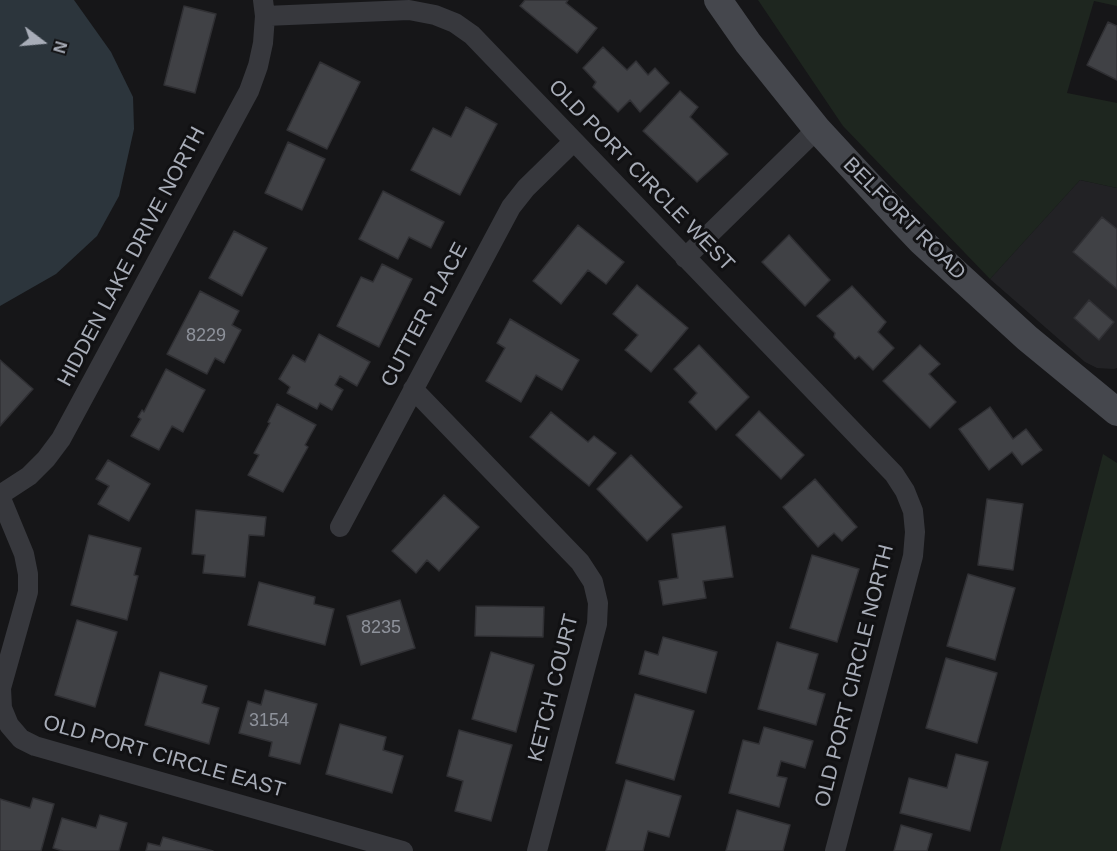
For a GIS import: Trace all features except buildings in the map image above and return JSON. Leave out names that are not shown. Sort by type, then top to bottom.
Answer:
[{"type":"street","name":"BELFORT ROAD","points":[[718,0],[748,43],[817,129],[921,241],[1027,338],[1117,412]]},
{"type":"street","name":"OLD PORT CIRCLE WEST","points":[[264,8],[409,10],[435,15],[455,23],[472,35],[894,474],[905,491],[912,511]]},
{"type":"street","name":"HIDDEN LAKE DRIVE NORTH","points":[[0,496],[29,476],[61,439],[249,91],[263,43],[264,8]]},
{"type":"street","points":[[685,258],[817,129]]},
{"type":"street","name":"CUTTER PLACE","points":[[340,527],[512,207],[526,188],[573,142]]},
{"type":"street","name":"KETCH COURT","points":[[413,389],[580,562],[593,582],[598,603],[597,624],[537,851]]},
{"type":"street","name":"OLD PORT CIRCLE EAST","points":[[0,496],[24,554],[28,574],[28,592],[1,688],[2,708],[9,725],[21,739],[35,746],[403,851]]},
{"type":"street","name":"OLD PORT CIRCLE NORTH","points":[[835,851],[913,556],[915,532],[912,511]]},
{"type":"shaded area","points":[[0,0],[74,0],[111,52],[133,97],[134,129],[119,196],[97,236],[56,274],[0,306]]},
{"type":"shaded area","points":[[758,0],[1117,0],[1117,6],[1094,1],[1067,93],[1117,103],[1117,188],[1080,180],[990,279],[843,126]]},
{"type":"shaded area","points":[[1080,180],[1117,188],[1117,368],[1114,369],[1097,368],[1085,362],[990,279]]},
{"type":"shaded area","points":[[1103,454],[1117,463],[1117,851],[1000,851]]}]
